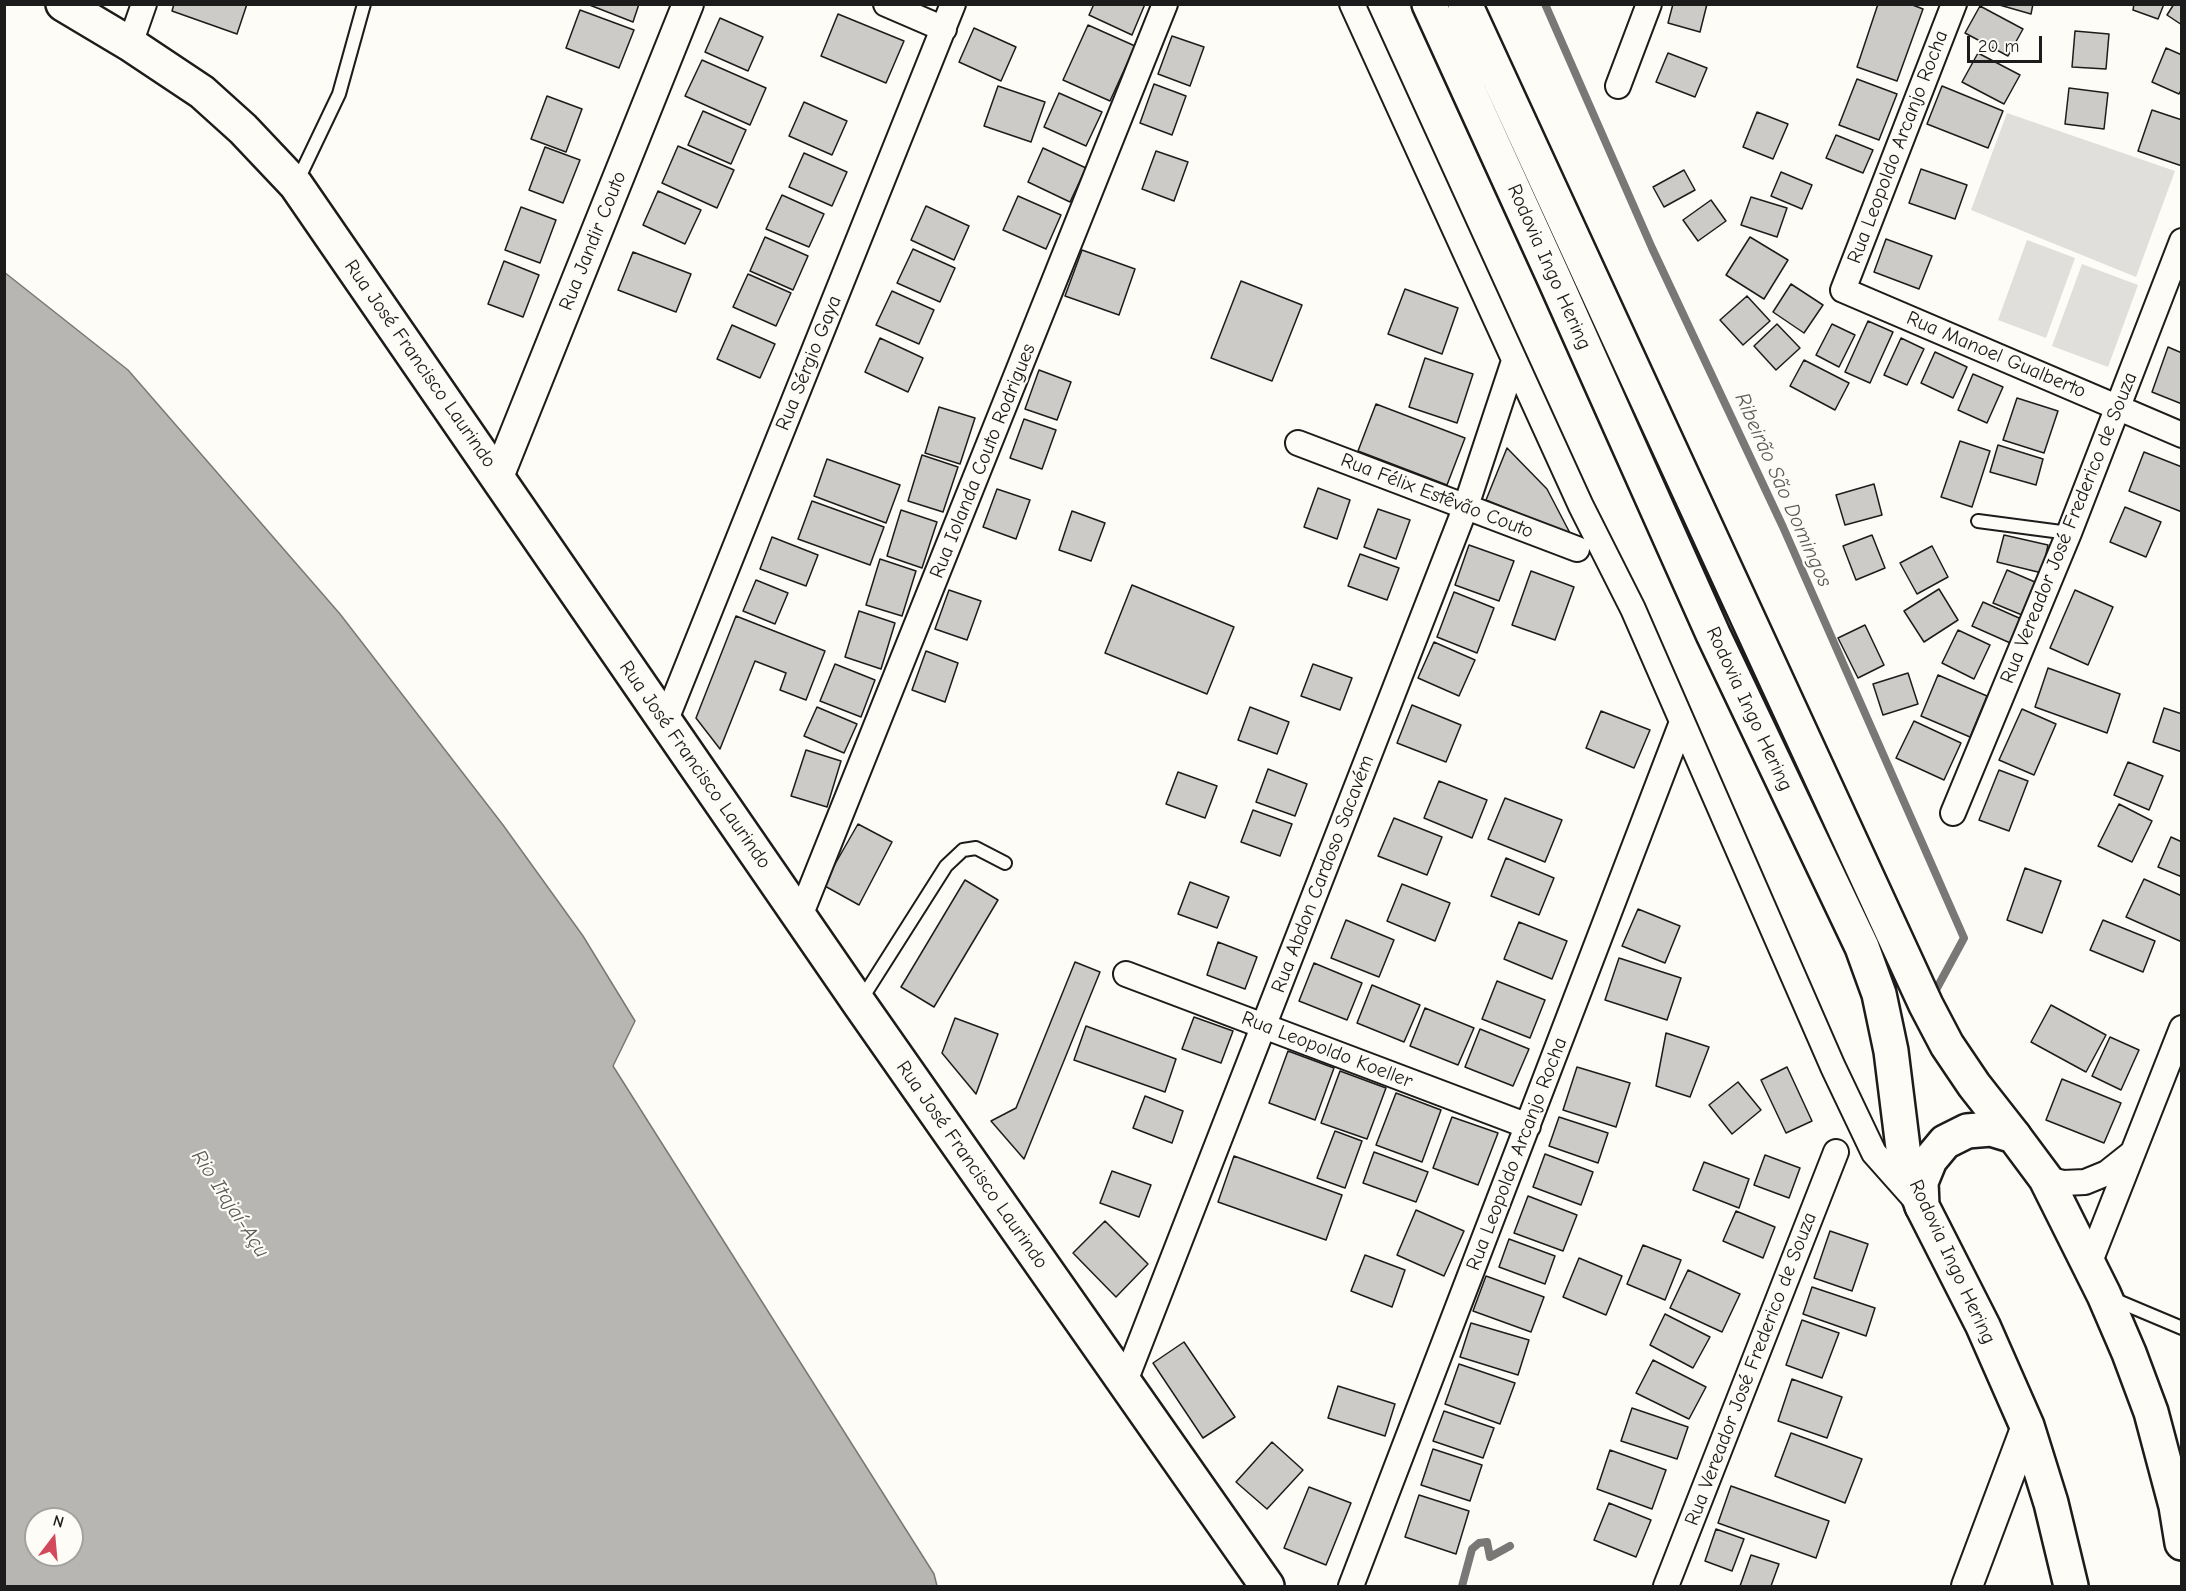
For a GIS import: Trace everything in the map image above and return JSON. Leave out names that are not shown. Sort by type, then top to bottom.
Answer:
[{"type":"main road","name":"Rua José Francisco Laurindo","points":[[63,4],[130,44],[202,92],[243,129],[296,185],[859,1003],[1267,1587]]},
{"type":"main road","name":"Rodovia Ingo Hering","points":[[1429,4],[1713,634],[1862,947],[1879,994],[1891,1051],[1904,1155],[1922,1206],[1983,1326],[2026,1426],[2051,1503],[2071,1587]]},
{"type":"main road","name":"Rodovia Ingo Hering","points":[[1465,4],[1926,1005],[1947,1044],[1974,1085],[2046,1179],[2104,1295],[2151,1412],[2176,1506],[2181,1543]]},
{"type":"main road","points":[[1922,1206],[1921,1182],[1930,1160],[1945,1142],[1967,1131],[1991,1129],[2014,1136]]},
{"type":"street","points":[[130,44],[144,4]]},
{"type":"street","name":"Rua Jandir Couto","points":[[498,477],[688,4]]},
{"type":"street","points":[[886,4],[944,29]]},
{"type":"street","name":"Rua Sérgio Gaya","points":[[665,722],[953,4]]},
{"type":"street","name":"Rua Iolanda Couto Rodrigues","points":[[800,916],[1165,4]]},
{"type":"street","points":[[1352,4],[1581,506],[1633,609],[1833,1067],[1874,1153],[1922,1206]]},
{"type":"street","points":[[1618,86],[1649,4]]},
{"type":"street","name":"Rua Leopoldo Arcanjo Rocha","points":[[1843,290],[1954,4]]},
{"type":"street","name":"Rua Vereador José Frederico de Souza","points":[[1953,813],[2069,533],[2181,241]]},
{"type":"street","name":"Rua Manoel Gualberto","points":[[1843,290],[2181,435]]},
{"type":"street","name":"Rua Abdon Cardoso Sacavém","points":[[1124,1383],[1466,506],[1514,361]]},
{"type":"street","name":"Rua Félix Estêvão Couto","points":[[1298,443],[1577,549]]},
{"type":"street","name":"Rua Leopoldo Arcanjo Rocha","points":[[1351,1587],[1682,722]]},
{"type":"street","name":"Rua Leopoldo Koeller","points":[[1126,974],[1528,1126]]},
{"type":"street","points":[[2089,1264],[2181,1028]]},
{"type":"street","name":"Rua Vereador José Frederico de Souza","points":[[1666,1587],[1836,1152]]},
{"type":"street","points":[[2046,1179],[2063,1183],[2085,1182],[2107,1173],[2133,1152]]},
{"type":"street","points":[[1967,1587],[2026,1426]]},
{"type":"lane","points":[[296,185],[339,94],[364,4]]},
{"type":"lane","points":[[1978,521],[2069,533]]},
{"type":"lane","points":[[859,1003],[946,866],[963,850],[976,848],[1005,863]]},
{"type":"lane","points":[[2104,1295],[2181,1328]]},
{"type":"shaded area","points":[[2007,113],[2175,171],[2136,277],[1971,210]]},
{"type":"shaded area","points":[[2027,240],[2075,258],[2046,338],[1998,320]]},
{"type":"shaded area","points":[[2082,264],[2138,285],[2108,367],[2052,346]]},
{"type":"water","name":"Rio Itajaí-Açu","points":[[4,272],[128,370],[340,614],[503,825],[583,936],[635,1021],[613,1066],[934,1574],[937,1586],[5,1586]]},
{"type":"building","points":[[174,4],[247,4],[237,34],[172,11]]},
{"type":"building","points":[[587,4],[639,4],[633,22]]},
{"type":"building","points":[[1094,4],[1145,4],[1132,35],[1089,15]]},
{"type":"building","points":[[1673,4],[1707,4],[1700,32],[1668,23]]},
{"type":"building","points":[[1878,4],[1910,4],[1923,9],[1897,81],[1857,67]]},
{"type":"building","points":[[1996,4],[2033,4],[2031,14]]},
{"type":"building","points":[[2134,4],[2164,4],[2158,19],[2133,10]]},
{"type":"building","points":[[2174,4],[2182,4],[2182,25],[2167,15]]},
{"type":"building","points":[[1980,6],[2023,29],[2008,56],[1965,33]]},
{"type":"building","points":[[580,10],[634,30],[619,68],[566,48]]},
{"type":"building","points":[[838,14],[904,41],[886,83],[821,56]]},
{"type":"building","points":[[720,18],[763,37],[748,71],[705,52]]},
{"type":"building","points":[[1088,25],[1135,46],[1110,101],[1063,80]]},
{"type":"building","points":[[974,28],[1016,47],[1001,81],[959,62]]},
{"type":"building","points":[[2075,31],[2109,34],[2106,69],[2072,67]]},
{"type":"building","points":[[1172,36],[1204,47],[1190,86],[1158,74]]},
{"type":"building","points":[[2166,48],[2182,55],[2182,88],[2179,94],[2152,82]]},
{"type":"building","points":[[1668,53],[1707,68],[1695,97],[1656,82]]},
{"type":"building","points":[[1978,53],[2020,75],[2004,104],[1962,82]]},
{"type":"building","points":[[702,60],[766,88],[750,125],[685,96]]},
{"type":"building","points":[[1857,79],[1897,94],[1879,140],[1839,125]]},
{"type":"building","points":[[1154,84],[1186,96],[1172,135],[1140,123]]},
{"type":"building","points":[[998,86],[1045,102],[1031,142],[984,126]]},
{"type":"building","points":[[1942,86],[2003,111],[1988,148],[1927,124]]},
{"type":"building","points":[[2069,88],[2108,93],[2104,129],[2065,124]]},
{"type":"building","points":[[1059,93],[1102,112],[1086,146],[1044,127]]},
{"type":"building","points":[[547,96],[582,109],[566,152],[531,139]]},
{"type":"building","points":[[804,102],[847,121],[832,155],[789,136]]},
{"type":"building","points":[[2152,110],[2182,120],[2182,166],[2138,151]]},
{"type":"building","points":[[703,111],[746,130],[731,164],[688,145]]},
{"type":"building","points":[[1757,112],[1788,124],[1773,159],[1743,147]]},
{"type":"building","points":[[1836,135],[1873,150],[1863,173],[1826,158]]},
{"type":"building","points":[[678,146],[734,170],[717,208],[662,183]]},
{"type":"building","points":[[545,147],[580,160],[563,203],[529,190]]},
{"type":"building","points":[[1043,148],[1086,168],[1070,202],[1028,182]]},
{"type":"building","points":[[1156,151],[1188,162],[1174,201],[1142,189]]},
{"type":"building","points":[[804,153],[847,172],[832,206],[789,187]]},
{"type":"building","points":[[1921,169],[1967,185],[1955,219],[1909,203]]},
{"type":"building","points":[[1684,170],[1695,190],[1664,207],[1653,187]]},
{"type":"building","points":[[1781,172],[1812,185],[1802,209],[1771,196]]},
{"type":"building","points":[[658,191],[701,210],[685,244],[643,225]]},
{"type":"building","points":[[782,195],[824,214],[809,247],[766,229]]},
{"type":"building","points":[[1018,196],[1061,215],[1046,249],[1003,230]]},
{"type":"building","points":[[1751,197],[1787,208],[1777,237],[1741,225]]},
{"type":"building","points":[[1711,200],[1726,221],[1698,241],[1683,220]]},
{"type":"building","points":[[926,206],[969,226],[954,260],[911,240]]},
{"type":"building","points":[[521,207],[556,220],[540,263],[505,250]]},
{"type":"building","points":[[765,237],[808,256],[793,290],[750,271]]},
{"type":"building","points":[[1750,237],[1788,260],[1764,299],[1726,275]]},
{"type":"building","points":[[1886,239],[1932,256],[1919,289],[1874,272]]},
{"type":"building","points":[[913,249],[955,268],[940,302],[897,283]]},
{"type":"building","points":[[1082,250],[1135,269],[1119,315],[1065,296]]},
{"type":"building","points":[[633,252],[691,274],[676,312],[618,290]]},
{"type":"building","points":[[504,261],[539,275],[523,317],[488,304]]},
{"type":"building","points":[[748,274],[791,293],[776,326],[733,307]]},
{"type":"building","points":[[1241,281],[1302,305],[1272,381],[1211,358]]},
{"type":"building","points":[[1791,284],[1823,305],[1804,333],[1773,312]]},
{"type":"building","points":[[1405,289],[1458,308],[1442,354],[1388,334]]},
{"type":"building","points":[[892,291],[934,310],[919,344],[876,325]]},
{"type":"building","points":[[1747,296],[1770,321],[1743,345],[1720,320]]},
{"type":"building","points":[[1868,321],[1893,332],[1870,383],[1845,372]]},
{"type":"building","points":[[1777,324],[1800,348],[1776,370],[1754,346]]},
{"type":"building","points":[[1832,324],[1855,335],[1839,367],[1816,355]]},
{"type":"building","points":[[732,325],[775,344],[760,378],[717,359]]},
{"type":"building","points":[[880,338],[923,358],[908,392],[865,372]]},
{"type":"building","points":[[1901,338],[1924,349],[1907,385],[1884,375]]},
{"type":"building","points":[[2168,347],[2182,353],[2182,404],[2152,392]]},
{"type":"building","points":[[1935,352],[1967,367],[1953,398],[1921,383]]},
{"type":"building","points":[[1425,358],[1473,374],[1457,423],[1409,407]]},
{"type":"building","points":[[1804,360],[1849,383],[1835,410],[1790,386]]},
{"type":"building","points":[[1039,370],[1071,382],[1057,420],[1025,409]]},
{"type":"building","points":[[1973,374],[2003,387],[1987,423],[1958,410]]},
{"type":"building","points":[[2017,398],[2058,411],[2044,453],[2003,440]]},
{"type":"building","points":[[1376,404],[1465,438],[1447,485],[1358,451]]},
{"type":"building","points":[[939,407],[975,418],[960,464],[925,453]]},
{"type":"building","points":[[1024,419],[1056,430],[1042,469],[1010,458]]},
{"type":"building","points":[[1960,441],[1990,451],[1972,507],[1941,497]]},
{"type":"building","points":[[1998,445],[2043,459],[2036,485],[1990,472]]},
{"type":"building","points":[[1507,448],[1547,489],[1571,535],[1486,500]]},
{"type":"building","points":[[2144,452],[2182,467],[2182,512],[2129,491]]},
{"type":"building","points":[[922,455],[958,467],[943,512],[908,501]]},
{"type":"building","points":[[827,459],[900,485],[886,523],[814,496]]},
{"type":"building","points":[[1874,484],[1882,515],[1845,525],[1836,495]]},
{"type":"building","points":[[1318,488],[1350,500],[1337,539],[1304,527]]},
{"type":"building","points":[[997,489],[1030,500],[1016,539],[983,527]]},
{"type":"building","points":[[812,501],[884,527],[870,565],[798,539]]},
{"type":"building","points":[[2125,507],[2161,522],[2146,557],[2110,542]]},
{"type":"building","points":[[1378,509],[1410,520],[1396,559],[1364,547]]},
{"type":"building","points":[[901,510],[937,522],[922,568],[887,556]]},
{"type":"building","points":[[1072,511],[1105,523],[1091,561],[1059,550]]},
{"type":"building","points":[[1872,535],[1885,568],[1856,580],[1843,546]]},
{"type":"building","points":[[2004,535],[2048,545],[2042,573],[1997,562]]},
{"type":"building","points":[[772,537],[818,555],[806,586],[760,569]]},
{"type":"building","points":[[1469,545],[1514,561],[1499,601],[1455,585]]},
{"type":"building","points":[[1932,546],[1948,577],[1917,594],[1900,563]]},
{"type":"building","points":[[1360,554],[1399,568],[1387,600],[1348,586]]},
{"type":"building","points":[[880,559],[916,571],[902,616],[866,605]]},
{"type":"building","points":[[2007,570],[2035,582],[2022,615],[1993,603]]},
{"type":"building","points":[[1531,571],[1574,587],[1555,640],[1512,625]]},
{"type":"building","points":[[756,580],[788,593],[775,624],[743,611]]},
{"type":"building","points":[[1132,585],[1234,627],[1207,694],[1105,653]]},
{"type":"building","points":[[1939,589],[1958,620],[1924,642],[1904,611]]},
{"type":"building","points":[[949,590],[981,601],[967,640],[935,629]]},
{"type":"building","points":[[2075,590],[2113,607],[2088,665],[2050,648]]},
{"type":"building","points":[[1454,592],[1494,608],[1477,653],[1437,637]]},
{"type":"building","points":[[1983,602],[2028,622],[2017,646],[1972,626]]},
{"type":"building","points":[[859,611],[895,623],[881,669],[845,657]]},
{"type":"building","points":[[736,616],[825,651],[806,700],[780,690],[786,673],[755,661],[720,749],[696,718]]},
{"type":"building","points":[[1865,625],[1884,665],[1858,678],[1838,638]]},
{"type":"building","points":[[1958,630],[1990,645],[1974,679],[1942,663]]},
{"type":"building","points":[[1434,642],[1475,660],[1459,696],[1418,678]]},
{"type":"building","points":[[926,651],[958,663],[945,702],[912,690]]},
{"type":"building","points":[[835,664],[875,680],[861,717],[820,701]]},
{"type":"building","points":[[1313,664],[1352,678],[1340,710],[1301,696]]},
{"type":"building","points":[[2048,668],[2120,694],[2107,733],[2035,707]]},
{"type":"building","points":[[1908,673],[1918,704],[1883,715],[1873,684]]},
{"type":"building","points":[[1938,675],[1987,696],[1970,737],[1921,716]]},
{"type":"building","points":[[1412,705],[1461,725],[1446,762],[1397,743]]},
{"type":"building","points":[[817,707],[857,724],[844,753],[804,736]]},
{"type":"building","points":[[1250,707],[1289,722],[1277,754],[1238,740]]},
{"type":"building","points":[[2164,708],[2182,714],[2182,752],[2153,742]]},
{"type":"building","points":[[2022,709],[2056,724],[2034,775],[1999,760]]},
{"type":"building","points":[[1601,711],[1650,730],[1634,768],[1586,748]]},
{"type":"building","points":[[1914,721],[1961,743],[1944,780],[1896,758]]},
{"type":"building","points":[[806,750],[841,761],[827,807],[791,796]]},
{"type":"building","points":[[2128,762],[2163,776],[2149,810],[2114,795]]},
{"type":"building","points":[[1268,769],[1307,784],[1295,816],[1256,802]]},
{"type":"building","points":[[1999,770],[2028,781],[2009,831],[1979,820]]},
{"type":"building","points":[[1178,772],[1217,786],[1205,818],[1166,804]]},
{"type":"building","points":[[1439,781],[1487,800],[1472,838],[1424,818]]},
{"type":"building","points":[[1505,798],[1562,820],[1545,862],[1488,839]]},
{"type":"building","points":[[2119,804],[2152,821],[2132,862],[2098,846]]},
{"type":"building","points":[[1253,810],[1292,824],[1280,856],[1241,842]]},
{"type":"building","points":[[1394,818],[1442,837],[1427,875],[1378,856]]},
{"type":"building","points":[[858,824],[892,842],[859,905],[823,885]]},
{"type":"building","points":[[2171,837],[2182,842],[2182,877],[2158,867]]},
{"type":"building","points":[[1506,858],[1554,878],[1539,915],[1491,896]]},
{"type":"building","points":[[2025,868],[2061,881],[2042,933],[2007,920]]},
{"type":"building","points":[[2144,879],[2182,896],[2182,942],[2126,917]]},
{"type":"building","points":[[965,880],[998,900],[934,1007],[901,987]]},
{"type":"building","points":[[1190,882],[1229,897],[1217,928],[1178,914]]},
{"type":"building","points":[[1402,884],[1450,903],[1435,941],[1387,921]]},
{"type":"building","points":[[1638,909],[1680,926],[1665,963],[1622,946]]},
{"type":"building","points":[[1346,920],[1394,940],[1379,977],[1331,958]]},
{"type":"building","points":[[2103,920],[2155,941],[2143,972],[2090,950]]},
{"type":"building","points":[[1519,922],[1567,941],[1552,979],[1504,959]]},
{"type":"building","points":[[1218,942],[1257,957],[1245,989],[1207,975]]},
{"type":"building","points":[[1619,958],[1681,978],[1667,1020],[1605,1000]]},
{"type":"building","points":[[1075,962],[1100,972],[1024,1159],[991,1121],[1016,1108]]},
{"type":"building","points":[[1314,963],[1362,983],[1347,1020],[1299,1001]]},
{"type":"building","points":[[1497,981],[1545,1000],[1530,1038],[1482,1019]]},
{"type":"building","points":[[1372,985],[1420,1005],[1404,1042],[1357,1023]]},
{"type":"building","points":[[2051,1005],[2106,1035],[2086,1072],[2031,1042]]},
{"type":"building","points":[[1425,1008],[1474,1028],[1458,1065],[1410,1046]]},
{"type":"building","points":[[1194,1017],[1233,1031],[1221,1063],[1182,1049]]},
{"type":"building","points":[[955,1018],[998,1034],[976,1094],[942,1053]]},
{"type":"building","points":[[1086,1026],[1176,1059],[1165,1092],[1074,1060]]},
{"type":"building","points":[[1480,1029],[1529,1049],[1513,1086],[1465,1067]]},
{"type":"building","points":[[1666,1033],[1709,1047],[1690,1097],[1656,1086]]},
{"type":"building","points":[[2110,1037],[2139,1050],[2121,1090],[2092,1076]]},
{"type":"building","points":[[1288,1051],[1334,1068],[1315,1120],[1269,1103]]},
{"type":"building","points":[[1577,1067],[1630,1083],[1616,1127],[1563,1110]]},
{"type":"building","points":[[1787,1067],[1812,1121],[1786,1133],[1761,1080]]},
{"type":"building","points":[[1340,1071],[1386,1088],[1367,1139],[1321,1123]]},
{"type":"building","points":[[2062,1079],[2121,1103],[2104,1143],[2046,1120]]},
{"type":"building","points":[[1738,1082],[1761,1110],[1732,1134],[1709,1105]]},
{"type":"building","points":[[1396,1093],[1441,1110],[1422,1162],[1376,1145]]},
{"type":"building","points":[[1145,1096],[1183,1111],[1172,1143],[1133,1128]]},
{"type":"building","points":[[1452,1117],[1498,1133],[1478,1185],[1433,1168]]},
{"type":"building","points":[[1559,1117],[1608,1133],[1598,1163],[1549,1146]]},
{"type":"building","points":[[1335,1131],[1362,1141],[1345,1188],[1317,1178]]},
{"type":"building","points":[[1374,1152],[1428,1172],[1416,1202],[1363,1183]]},
{"type":"building","points":[[1545,1154],[1593,1172],[1581,1205],[1533,1187]]},
{"type":"building","points":[[1765,1155],[1800,1168],[1789,1198],[1754,1185]]},
{"type":"building","points":[[1234,1156],[1342,1195],[1326,1240],[1218,1202]]},
{"type":"building","points":[[1704,1162],[1749,1179],[1739,1208],[1693,1190]]},
{"type":"building","points":[[1112,1171],[1151,1185],[1139,1217],[1100,1203]]},
{"type":"building","points":[[1528,1196],[1577,1215],[1563,1251],[1514,1233]]},
{"type":"building","points":[[1416,1210],[1464,1231],[1444,1276],[1397,1255]]},
{"type":"building","points":[[1736,1211],[1775,1227],[1763,1258],[1723,1241]]},
{"type":"building","points":[[1105,1221],[1148,1264],[1116,1297],[1073,1253]]},
{"type":"building","points":[[1830,1231],[1868,1244],[1852,1291],[1814,1278]]},
{"type":"building","points":[[1509,1239],[1555,1256],[1545,1284],[1499,1267]]},
{"type":"building","points":[[1643,1245],[1681,1260],[1665,1300],[1627,1284]]},
{"type":"building","points":[[1365,1255],[1405,1270],[1392,1307],[1351,1291]]},
{"type":"building","points":[[1579,1258],[1622,1276],[1606,1315],[1563,1297]]},
{"type":"building","points":[[1688,1270],[1740,1294],[1722,1332],[1670,1308]]},
{"type":"building","points":[[1486,1276],[1544,1297],[1531,1332],[1473,1311]]},
{"type":"building","points":[[1812,1287],[1875,1308],[1866,1336],[1803,1314]]},
{"type":"building","points":[[1665,1314],[1710,1337],[1693,1368],[1650,1345]]},
{"type":"building","points":[[1802,1320],[1839,1333],[1822,1378],[1786,1365]]},
{"type":"building","points":[[1471,1323],[1529,1340],[1518,1375],[1460,1357]]},
{"type":"building","points":[[1184,1342],[1235,1417],[1203,1438],[1153,1363]]},
{"type":"building","points":[[1653,1360],[1706,1387],[1689,1419],[1636,1393]]},
{"type":"building","points":[[1459,1364],[1515,1383],[1500,1424],[1445,1404]]},
{"type":"building","points":[[1792,1379],[1842,1397],[1827,1438],[1778,1421]]},
{"type":"building","points":[[1338,1386],[1395,1404],[1385,1436],[1328,1418]]},
{"type":"building","points":[[1632,1408],[1688,1427],[1677,1459],[1621,1441]]},
{"type":"building","points":[[1444,1411],[1494,1428],[1483,1458],[1433,1441]]},
{"type":"building","points":[[1791,1433],[1862,1459],[1845,1503],[1775,1476]]},
{"type":"building","points":[[1272,1442],[1303,1470],[1267,1509],[1236,1482]]},
{"type":"building","points":[[1433,1449],[1482,1465],[1470,1501],[1421,1485]]},
{"type":"building","points":[[1610,1450],[1666,1470],[1652,1509],[1597,1489]]},
{"type":"building","points":[[1731,1486],[1829,1521],[1816,1558],[1718,1523]]},
{"type":"building","points":[[1309,1487],[1351,1503],[1326,1565],[1284,1548]]},
{"type":"building","points":[[1419,1495],[1469,1511],[1456,1554],[1405,1537]]},
{"type":"building","points":[[1609,1503],[1651,1520],[1636,1557],[1594,1540]]},
{"type":"building","points":[[1716,1529],[1744,1539],[1732,1571],[1705,1561]]},
{"type":"building","points":[[1751,1555],[1779,1564],[1771,1586],[1740,1586]]},
{"type":"waterway","name":"Ribeirão São Domingos","points":[[1545,4],[1652,248],[1783,527],[1964,938],[1937,988]]},
{"type":"waterway","name":"Ribeirão São Domingos","points":[[1462,1586],[1472,1549],[1479,1543],[1487,1542],[1490,1557],[1510,1546]]}]
